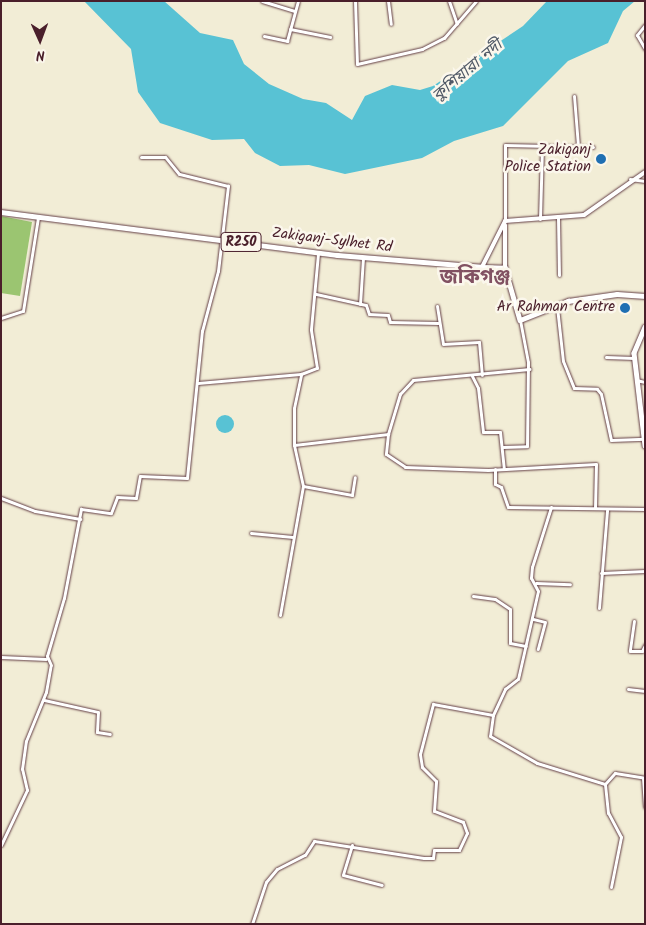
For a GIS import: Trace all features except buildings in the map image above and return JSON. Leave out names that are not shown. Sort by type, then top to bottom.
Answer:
[{"type":"main road","name":"Zakiganj-Sylhet Rd","points":[[1,212],[363,258],[482,266]]},
{"type":"main road","points":[[482,266],[505,268],[520,320],[557,307],[617,294],[645,296]]},
{"type":"main road","points":[[645,327],[634,358],[645,445]]},
{"type":"street","points":[[262,1],[295,11]]},
{"type":"street","points":[[264,36],[285,42],[298,1]]},
{"type":"street","points":[[355,1],[357,64],[422,49],[444,38],[476,1]]},
{"type":"street","points":[[388,1],[391,24]]},
{"type":"street","points":[[449,1],[457,24]]},
{"type":"street","points":[[645,25],[637,36],[645,49]]},
{"type":"street","points":[[290,29],[330,37]]},
{"type":"street","points":[[574,96],[578,146]]},
{"type":"street","points":[[505,268],[505,145],[593,146]]},
{"type":"street","points":[[540,219],[542,146]]},
{"type":"street","points":[[46,659],[81,509],[110,514],[116,496],[136,498],[140,476],[187,478],[203,324],[223,240],[228,186],[179,174],[165,157],[141,157]]},
{"type":"street","points":[[505,221],[558,218],[591,211],[630,179],[645,172]]},
{"type":"street","points":[[630,179],[645,181]]},
{"type":"street","points":[[1,318],[23,311],[38,218]]},
{"type":"street","points":[[558,218],[559,275]]},
{"type":"street","points":[[482,266],[505,221]]},
{"type":"street","points":[[198,384],[301,374],[317,368],[311,329],[316,294],[318,252]]},
{"type":"street","points":[[360,304],[363,258]]},
{"type":"street","points":[[316,294],[366,305],[369,314],[388,315],[390,322],[438,323]]},
{"type":"street","points":[[437,306],[438,323],[443,344],[479,342],[482,375]]},
{"type":"street","points":[[557,307],[563,361],[574,388],[596,389],[600,394],[610,440],[644,439]]},
{"type":"street","points":[[503,447],[527,446],[529,369],[520,320]]},
{"type":"street","points":[[606,357],[634,358]]},
{"type":"street","points":[[529,369],[472,376],[413,380],[405,385],[388,434],[386,454],[405,467],[495,469],[596,464],[595,508]]},
{"type":"street","points":[[280,615],[303,486],[294,445],[294,408],[301,374]]},
{"type":"street","points":[[472,376],[478,388],[483,432],[500,432],[504,468]]},
{"type":"street","points":[[636,380],[645,382]]},
{"type":"street","points":[[294,445],[388,434]]},
{"type":"street","points":[[495,469],[495,484],[501,487],[508,507],[595,508],[607,510],[645,509]]},
{"type":"street","points":[[303,486],[352,495],[355,477]]},
{"type":"street","points":[[1,498],[42,513],[80,519]]},
{"type":"street","points":[[551,507],[532,567],[531,578],[536,583],[570,584]]},
{"type":"street","points":[[599,608],[607,510]]},
{"type":"street","points":[[251,533],[293,538]]},
{"type":"street","points":[[601,573],[645,571]]},
{"type":"street","points":[[536,583],[533,619],[518,679],[505,689],[493,714],[490,736],[537,763],[605,784]]},
{"type":"street","points":[[473,596],[495,599],[510,609],[510,643],[526,646]]},
{"type":"street","points":[[533,619],[544,622],[538,649]]},
{"type":"street","points":[[634,621],[630,651],[642,651],[645,645]]},
{"type":"street","points":[[1,657],[46,659],[51,665],[44,700],[25,749],[22,769],[26,790],[1,845]]},
{"type":"street","points":[[628,689],[645,691]]},
{"type":"street","points":[[44,700],[98,712],[97,732],[110,734]]},
{"type":"street","points":[[252,924],[266,882],[277,869],[304,855],[314,841],[352,845],[424,858],[433,858],[434,850],[459,850],[466,832],[462,822],[434,811],[436,781],[422,767],[422,745],[432,704],[493,714]]},
{"type":"street","points":[[611,887],[621,837],[608,812],[605,784],[615,773],[644,778],[645,807]]},
{"type":"street","points":[[352,845],[343,876],[382,886]]},
{"type":"green space","points":[[1,216],[32,222],[20,296],[1,293]]},
{"type":"water","name":"কুশিয়ারা নদী","points":[[84,1],[164,1],[200,33],[233,40],[244,64],[269,84],[303,99],[326,103],[352,120],[365,96],[392,85],[420,90],[433,86],[523,26],[547,1],[635,1],[623,11],[608,43],[568,61],[503,126],[454,141],[422,158],[345,174],[309,165],[280,166],[255,153],[244,139],[212,140],[160,123],[138,92],[131,49]]},
{"type":"water","points":[[225,415],[231,418],[234,424],[231,430],[225,433],[219,430],[216,424],[219,418]]},
{"type":"place","name":"Zakiganj Police Station","points":[[601,159]]},
{"type":"place","name":"Ar Rahman Centre","points":[[625,308]]},
{"type":"district","name":"জকিগঞ্জ","points":[[475,278]]}]
